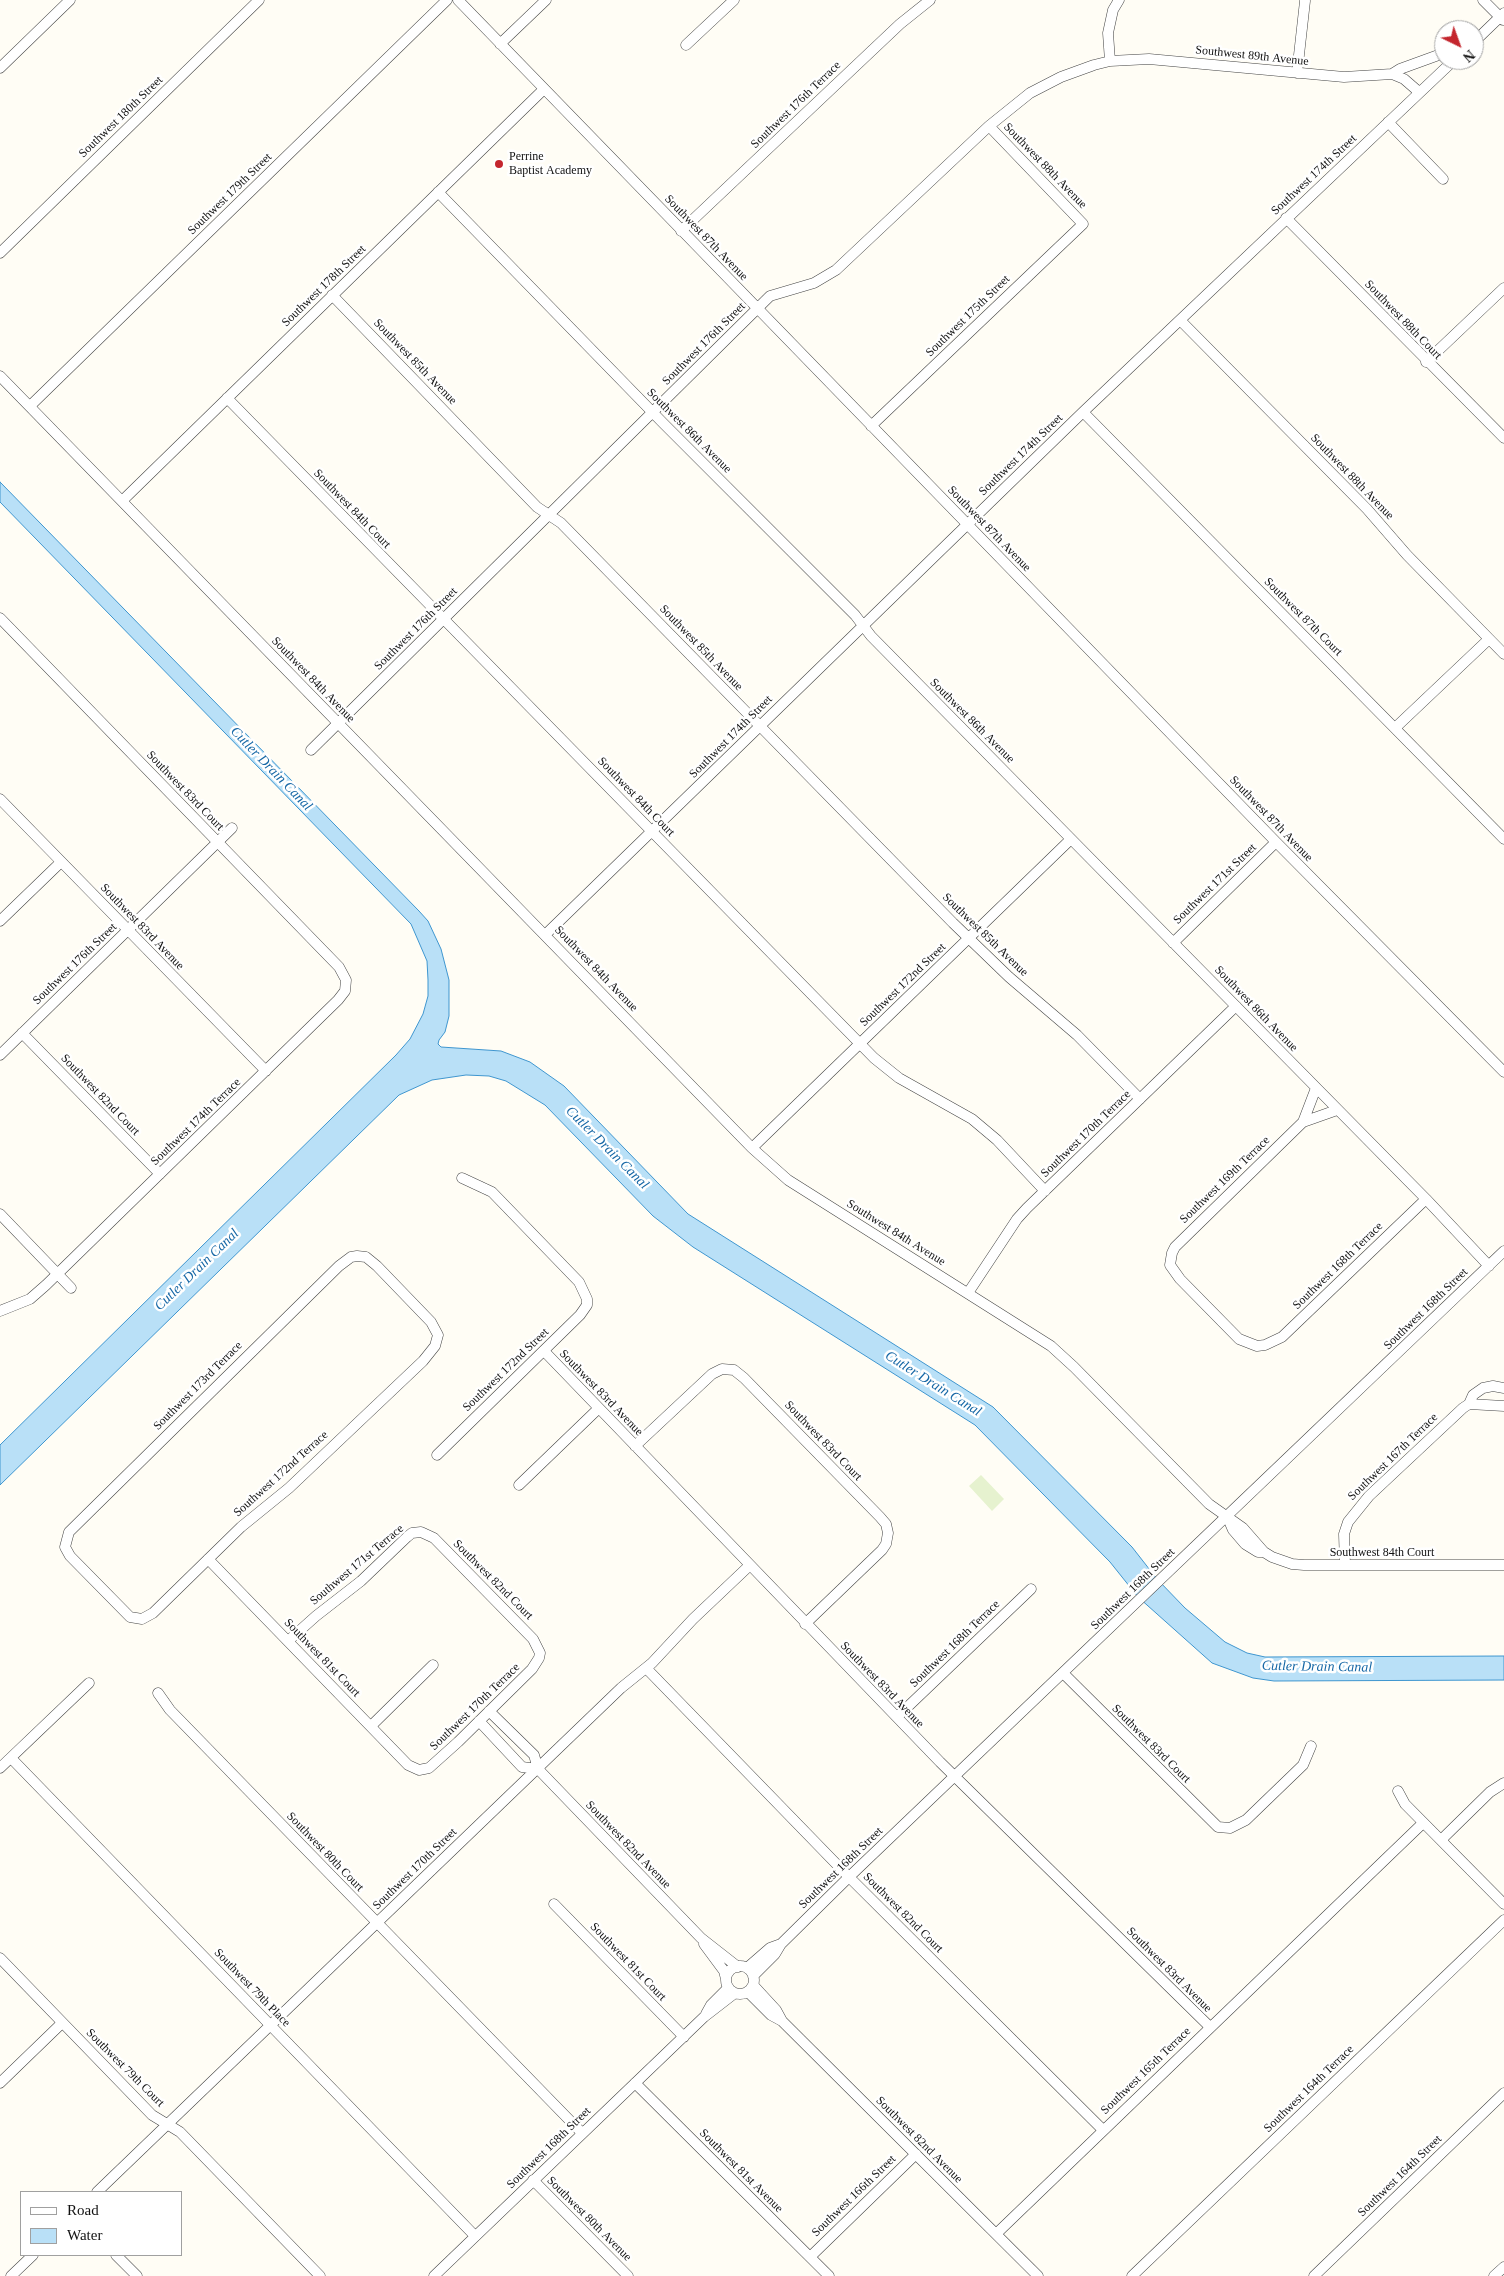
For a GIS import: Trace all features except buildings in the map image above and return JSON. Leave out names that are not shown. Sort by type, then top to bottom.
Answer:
[{"type":"street","points":[[0,68],[70,0]]},
{"type":"street","name":"Southwest 180th Street","points":[[0,253],[259,0]]},
{"type":"street","name":"Southwest 179th Street","points":[[30,406],[447,0]]},
{"type":"street","name":"Southwest 87th Avenue","points":[[458,0],[1276,842],[1504,1072]]},
{"type":"street","points":[[500,44],[546,0]]},
{"type":"street","points":[[686,45],[734,0]]},
{"type":"street","name":"Southwest 176th Terrace","points":[[681,231],[900,24],[930,0]]},
{"type":"street","points":[[1110,61],[1109,27],[1113,10],[1119,0]]},
{"type":"street","points":[[1483,0],[1503,17],[1484,33]]},
{"type":"street","points":[[1297,74],[1305,1]]},
{"type":"street","name":"Southwest 89th Avenue","points":[[1110,61],[1165,59],[1297,74],[1344,77],[1392,74],[1400,69],[1434,57]]},
{"type":"street","name":"Southwest 176th Street","points":[[311,750],[746,322],[770,296],[814,283],[845,263],[989,126],[1018,101],[1043,85],[1077,70],[1110,61]]},
{"type":"street","name":"Southwest 174th Street","points":[[545,935],[1083,412],[1443,70]]},
{"type":"street","points":[[1392,74],[1404,79],[1419,92]]},
{"type":"street","name":"Southwest 178th Street","points":[[122,502],[544,89]]},
{"type":"street","points":[[1388,122],[1443,179]]},
{"type":"street","name":"Southwest 88th Avenue","points":[[989,126],[1083,224]]},
{"type":"street","name":"Southwest 86th Avenue","points":[[438,192],[863,625],[871,636],[1426,1199],[1489,1266]]},
{"type":"street","name":"Southwest 88th Court","points":[[1286,218],[1426,362],[1504,438]]},
{"type":"street","name":"Southwest 175th Street","points":[[871,426],[1083,224]]},
{"type":"street","points":[[1426,362],[1504,288]]},
{"type":"street","name":"Southwest 85th Avenue","points":[[332,295],[537,507],[561,523],[1009,977],[1077,1035],[1140,1099]]},
{"type":"street","name":"Southwest 88th Avenue","points":[[1180,320],[1504,654]]},
{"type":"street","name":"Southwest 84th Avenue","points":[[0,376],[752,1148],[794,1184],[1033,1334],[1061,1354],[1210,1504],[1227,1516]]},
{"type":"street","name":"Southwest 84th Court","points":[[227,398],[891,1073],[978,1123],[1046,1190]]},
{"type":"street","name":"Southwest 87th Court","points":[[1083,412],[1504,839]]},
{"type":"street","name":"Southwest 83rd Court","points":[[0,619],[340,967],[345,976],[346,984]]},
{"type":"street","points":[[1395,728],[1489,639]]},
{"type":"street","name":"Southwest 83rd Avenue","points":[[0,799],[266,1071]]},
{"type":"street","name":"Southwest 176th Street","points":[[0,1055],[232,828]]},
{"type":"street","name":"Southwest 172nd Street","points":[[752,1148],[1071,839]]},
{"type":"street","name":"Southwest 171st Street","points":[[1173,943],[1276,842]]},
{"type":"street","points":[[0,920],[61,862]]},
{"type":"street","name":"Southwest 174th Terrace","points":[[58,1274],[338,1000],[346,984]]},
{"type":"street","name":"Southwest 170th Terrace","points":[[968,1293],[1017,1219],[1236,1006]]},
{"type":"street","name":"Southwest 82nd Court","points":[[22,1033],[160,1174]]},
{"type":"street","name":"Southwest 169th Terrace","points":[[1303,1122],[1316,1088]]},
{"type":"street","name":"Southwest 169th Terrace","points":[[1264,1345],[1257,1346],[1240,1339],[1174,1272],[1170,1260],[1175,1247],[1193,1227],[1303,1122],[1337,1110]]},
{"type":"street","name":"Southwest 172nd Street","points":[[437,1455],[580,1315],[587,1305],[587,1299],[580,1282],[492,1192],[462,1178]]},
{"type":"street","name":"Southwest 168th Terrace","points":[[1264,1345],[1282,1336],[1426,1199]]},
{"type":"street","points":[[0,1214],[71,1288]]},
{"type":"street","name":"Southwest 168th Street","points":[[434,2276],[704,2017],[730,1987],[730,1971],[748,1978],[775,1954],[781,1944],[849,1877],[1504,1252]]},
{"type":"street","name":"Southwest 172nd Terrace","points":[[136,1619],[142,1619],[153,1613],[241,1527],[289,1488],[431,1353],[438,1340],[438,1332],[432,1322],[384,1273],[366,1258],[357,1256]]},
{"type":"street","name":"Southwest 173rd Terrace","points":[[136,1619],[125,1613],[70,1556],[65,1543],[72,1528],[339,1266],[351,1257],[357,1256]]},
{"type":"street","points":[[0,1311],[30,1299],[58,1274]]},
{"type":"street","name":"Southwest 83rd Avenue","points":[[544,1351],[897,1718],[1210,2027]]},
{"type":"street","name":"Southwest 83rd Court","points":[[636,1446],[707,1378],[718,1370],[728,1369],[744,1378],[880,1517],[887,1528],[887,1539],[876,1557],[805,1624]]},
{"type":"street","name":"Southwest 167th Terrace","points":[[1345,1565],[1344,1534],[1348,1522],[1358,1507],[1454,1415],[1470,1404],[1473,1395],[1483,1388],[1493,1386],[1504,1388]]},
{"type":"street","points":[[1470,1404],[1504,1406]]},
{"type":"street","points":[[520,1485],[599,1408]]},
{"type":"street","name":"Southwest 84th Court","points":[[1227,1516],[1243,1528],[1264,1552],[1292,1564],[1504,1565]]},
{"type":"street","name":"Southwest 82nd Court","points":[[421,1532],[434,1538],[536,1643],[540,1653]]},
{"type":"street","name":"Southwest 171st Terrace","points":[[288,1641],[316,1616],[361,1581],[407,1537],[412,1533],[421,1532]]},
{"type":"street","name":"Southwest 81st Court","points":[[208,1559],[408,1765],[419,1770]]},
{"type":"street","name":"Southwest 170th Street","points":[[98,2191],[628,1681],[646,1668],[693,1619],[750,1565]]},
{"type":"street","name":"Southwest 168th Terrace","points":[[897,1718],[1031,1589]]},
{"type":"street","name":"Southwest 170th Terrace","points":[[419,1770],[429,1768],[438,1762],[532,1669],[540,1653]]},
{"type":"street","points":[[371,1726],[433,1665]]},
{"type":"street","name":"Southwest 82nd Court","points":[[646,1668],[849,1877],[1103,2130]]},
{"type":"street","name":"Southwest 83rd Court","points":[[1063,1673],[1212,1824],[1224,1828],[1236,1826],[1246,1820],[1303,1765],[1311,1746]]},
{"type":"street","points":[[0,1768],[89,1683]]},
{"type":"street","name":"Southwest 80th Court","points":[[158,1693],[170,1710],[582,2133]]},
{"type":"street","name":"Southwest 82nd Avenue","points":[[489,1711],[534,1755],[538,1769],[701,1938],[748,1978],[772,2015],[782,2021],[1038,2276]]},
{"type":"street","name":"Southwest 82nd Avenue","points":[[479,1721],[522,1767],[538,1769]]},
{"type":"street","name":"Southwest 79th Place","points":[[10,1758],[271,2024],[475,2236]]},
{"type":"street","points":[[1441,1840],[1490,1792],[1504,1783]]},
{"type":"street","points":[[1398,1791],[1405,1804],[1504,1904]]},
{"type":"street","name":"Southwest 165th Terrace","points":[[996,2234],[1424,1823]]},
{"type":"street","name":"Southwest 81st Court","points":[[554,1904],[684,2037]]},
{"type":"street","name":"Southwest 164th Terrace","points":[[1132,2276],[1504,1920]]},
{"type":"street","name":"Southwest 82nd Avenue","points":[[701,1938],[706,1948],[724,1971],[730,1987]]},
{"type":"street","name":"Southwest 79th Court","points":[[0,1958],[152,2115],[180,2132],[320,2276]]},
{"type":"street","points":[[730,1987],[748,1978]]},
{"type":"street","points":[[0,2083],[62,2023]]},
{"type":"street","name":"Southwest 81st Avenue","points":[[636,2083],[829,2276]]},
{"type":"street","name":"Southwest 164th Street","points":[[1314,2276],[1504,2093]]},
{"type":"street","name":"Southwest 166th Street","points":[[810,2257],[916,2154]]},
{"type":"street","name":"Southwest 80th Avenue","points":[[533,2180],[628,2276]]},
{"type":"street","points":[[11,2276],[32,2256]]},
{"type":"street","points":[[117,2256],[137,2276]]},
{"type":"street","points":[[1494,2276],[1504,2267]]},
{"type":"green space","points":[[981,1475],[1004,1499],[992,1511],[969,1486]]},
{"type":"water","name":"Cutler Drain Canal","points":[[0,482],[428,921],[441,949],[449,980],[449,1016],[445,1032],[439,1040],[438,1044],[441,1047],[501,1051],[530,1062],[564,1086],[688,1214],[993,1407],[1132,1547],[1157,1579],[1185,1608],[1225,1642],[1247,1653],[1265,1657],[1504,1656],[1504,1680],[1274,1681],[1253,1678],[1212,1663],[1138,1597],[1110,1562],[975,1425],[693,1247],[653,1216],[545,1105],[506,1081],[489,1076],[466,1075],[432,1080],[399,1095],[0,1485],[0,1445],[396,1055],[410,1039],[423,1014],[428,996],[428,980],[427,961],[411,924],[0,502]]},
{"type":"place","name":"Perrine Baptist Academy","points":[[499,164]]}]
